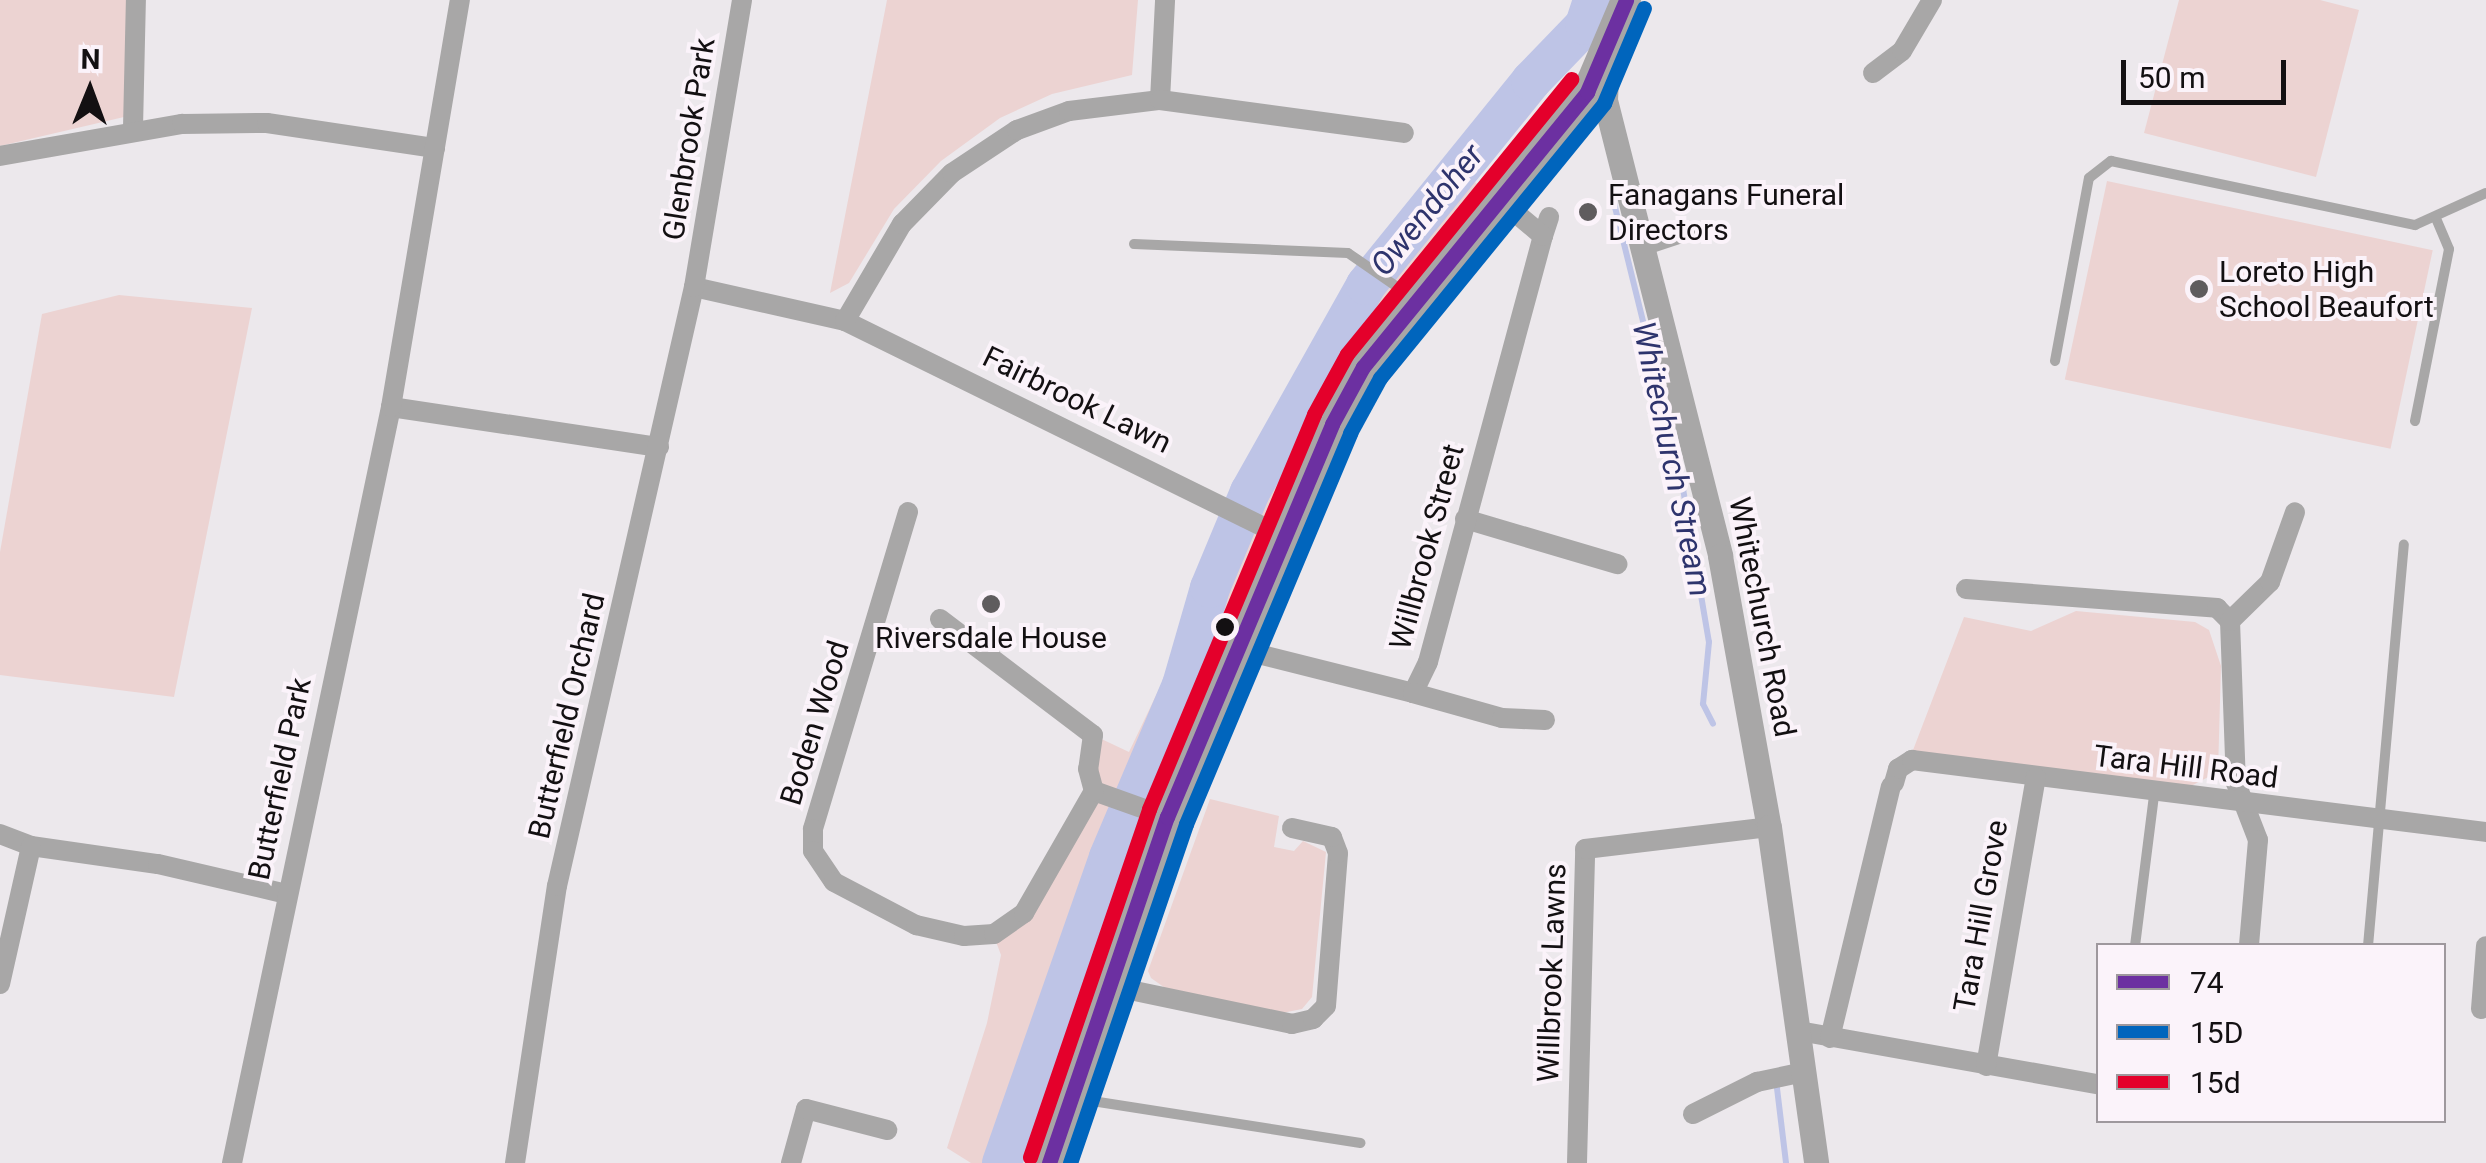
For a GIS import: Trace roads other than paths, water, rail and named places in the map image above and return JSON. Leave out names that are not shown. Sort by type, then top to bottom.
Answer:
[{"type":"main road","points":[[1049,1163],[1106,985],[1154,813],[1234,648],[1280,536],[1363,367],[1581,99],[1607,57],[1626,0]]},
{"type":"street","points":[[133,128],[136,0]]},
{"type":"street","name":"Butterfield Park","points":[[232,1163],[391,407],[460,0]]},
{"type":"street","name":"Glenbrook Park","points":[[694,287],[742,0]]},
{"type":"street","points":[[1160,100],[1165,0]]},
{"type":"street","points":[[1873,73],[1902,50],[1932,0]]},
{"type":"street","name":"Whitechurch Road","points":[[1607,57],[1605,100],[1720,556],[1769,826],[1816,1163]]},
{"type":"street","points":[[1581,99],[1615,144]]},
{"type":"street","points":[[846,321],[902,224],[952,174],[1017,130],[1069,111],[1160,100],[1404,134]]},
{"type":"street","points":[[0,156],[133,128],[267,123],[435,148]]},
{"type":"street","name":"Willbrook Street","points":[[1234,648],[1414,693],[1428,662],[1546,226],[1499,199]]},
{"type":"street","name":"Fairbrook Lawn","points":[[694,287],[846,321],[1280,536]]},
{"type":"street","name":"Butterfield Orchard","points":[[515,1163],[557,886],[694,287]]},
{"type":"street","points":[[391,407],[660,447]]},
{"type":"street","name":"Boden Wood","points":[[908,512],[814,829],[820,864],[834,882],[916,925],[964,936],[994,934],[1024,913],[1094,791]]},
{"type":"street","points":[[2230,622],[2270,582],[2295,512]]},
{"type":"street","points":[[1464,519],[1618,564]]},
{"type":"street","points":[[1966,589],[2218,608],[2230,622],[2236,783],[2258,840],[2249,943]]},
{"type":"street","points":[[940,619],[1093,734],[1088,769],[1094,791],[1154,813]]},
{"type":"street","points":[[1414,693],[1502,718],[1545,720]]},
{"type":"street","name":"Tara Hill Road","points":[[1830,1038],[1893,784],[1898,769],[1912,760],[2154,795],[2486,832]]},
{"type":"street","name":"Tara Hill Grove","points":[[1986,1066],[2036,778]]},
{"type":"street","name":"Willbrook Lawns","points":[[1577,1163],[1586,849],[1769,826]]},
{"type":"street","points":[[1106,985],[1292,1024],[1313,1019],[1326,1006],[1338,853],[1332,836],[1292,828]]},
{"type":"street","points":[[0,834],[31,846],[158,864],[287,894]]},
{"type":"street","points":[[0,984],[31,846]]},
{"type":"street","points":[[2481,1008],[2486,946]]},
{"type":"street","points":[[1799,1031],[2096,1084]]},
{"type":"street","points":[[1694,1114],[1756,1082],[1804,1072]]},
{"type":"street","points":[[791,1163],[806,1109],[887,1130]]},
{"type":"lane","points":[[2055,361],[2088,178],[2111,161],[2415,225],[2486,194]]},
{"type":"lane","points":[[2415,421],[2448,250],[2436,219]]},
{"type":"lane","points":[[1643,251],[1694,234]]},
{"type":"lane","points":[[1134,244],[1348,253],[1367,262],[1416,300]]},
{"type":"lane","points":[[2368,943],[2404,545]]},
{"type":"lane","points":[[2135,943],[2154,795]]},
{"type":"lane","points":[[1067,1097],[1361,1143]]},
{"type":"waterway","name":"Owendoher","points":[[1002,1163],[1109,857],[1182,685],[1210,588],[1250,492],[1366,285],[1531,81],[1585,25],[1593,0]]},
{"type":"waterway","name":"Whitechurch Stream","points":[[1612,195],[1680,471],[1709,642],[1703,704],[1713,724]]},
{"type":"waterway","name":"Whitechurch Stream","points":[[1776,1080],[1786,1163]]},
{"type":"place","name":"Fanagans Funeral Directors","points":[[1588,212]]},
{"type":"place","name":"Loreto High School Beaufort","points":[[2199,289]]},
{"type":"place","name":"Riversdale House","points":[[991,604]]}]
